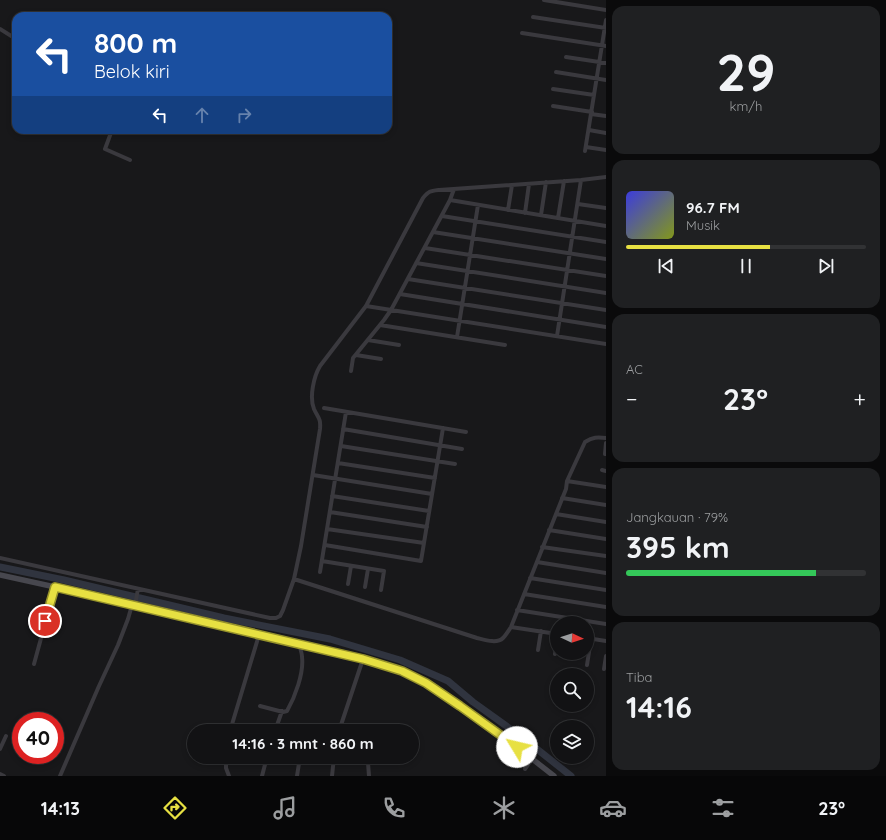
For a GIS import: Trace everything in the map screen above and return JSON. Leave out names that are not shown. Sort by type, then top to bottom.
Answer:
[{"type":"street","points":[[544,0],[606,10]]},
{"type":"street","points":[[533,17],[605,28]]},
{"type":"street","points":[[606,20],[604,46],[594,95],[586,149],[606,150]]},
{"type":"street","points":[[0,29],[12,36]]},
{"type":"street","points":[[522,33],[604,46]]},
{"type":"street","points":[[566,56],[606,63]]},
{"type":"street","points":[[556,72],[606,80]]},
{"type":"street","points":[[554,89],[594,95]]},
{"type":"street","points":[[553,106],[606,116]]},
{"type":"street","points":[[589,130],[606,133]]},
{"type":"street","points":[[111,134],[105,149],[130,160]]},
{"type":"street","points":[[0,558],[138,591],[270,618],[280,616],[294,579],[313,475],[321,422],[314,408],[312,395],[317,371],[366,306],[423,198],[431,191],[606,177]]},
{"type":"street","points":[[557,336],[581,180]]},
{"type":"street","points":[[558,218],[564,181]]},
{"type":"street","points":[[541,215],[546,182]]},
{"type":"street","points":[[525,213],[529,184]]},
{"type":"street","points":[[508,210],[512,185]]},
{"type":"street","points":[[351,371],[353,358],[391,310],[442,216],[454,189]]},
{"type":"street","points":[[450,200],[606,226]]},
{"type":"street","points":[[578,204],[606,208]]},
{"type":"street","points":[[457,337],[478,205]]},
{"type":"street","points":[[442,216],[606,242]]},
{"type":"street","points":[[433,232],[606,260]]},
{"type":"street","points":[[425,248],[606,276]]},
{"type":"street","points":[[416,263],[606,293]]},
{"type":"street","points":[[408,279],[606,310]]},
{"type":"street","points":[[400,294],[606,327]]},
{"type":"street","points":[[366,306],[606,344]]},
{"type":"street","points":[[380,325],[505,345]]},
{"type":"street","points":[[368,340],[399,345]]},
{"type":"street","points":[[356,355],[381,359]]},
{"type":"street","points":[[324,408],[466,432]]},
{"type":"street","points":[[320,572],[346,412]]},
{"type":"street","points":[[325,545],[421,561],[443,428]]},
{"type":"street","points":[[343,429],[462,449]]},
{"type":"street","points":[[294,579],[478,638],[491,641],[502,639],[511,627],[566,489],[567,481],[585,442],[594,438],[606,438]]},
{"type":"street","points":[[606,443],[606,454]]},
{"type":"street","points":[[341,446],[455,464]]},
{"type":"street","points":[[338,463],[435,478]]},
{"type":"street","points":[[313,475],[432,494]]},
{"type":"street","points":[[567,481],[606,487]]},
{"type":"street","points":[[332,496],[429,511]]},
{"type":"street","points":[[562,498],[606,505]]},
{"type":"street","points":[[330,512],[427,527]]},
{"type":"street","points":[[556,514],[606,522]]},
{"type":"street","points":[[327,528],[424,543]]},
{"type":"street","points":[[549,530],[606,539]]},
{"type":"street","points":[[542,547],[606,556]]},
{"type":"street","points":[[322,561],[384,571],[381,590]]},
{"type":"street","points":[[537,562],[606,573]]},
{"type":"street","points":[[348,584],[351,566]]},
{"type":"street","points":[[365,587],[368,569]]},
{"type":"street","points":[[0,576],[134,604],[363,659],[402,671],[426,683],[476,717],[517,747],[551,775]]},
{"type":"street","points":[[530,578],[606,590]]},
{"type":"street","points":[[34,664],[55,587]]},
{"type":"street","points":[[60,776],[98,686],[118,644],[138,591]]},
{"type":"street","points":[[524,594],[606,607]]},
{"type":"street","points":[[517,610],[606,624]]},
{"type":"street","points":[[511,627],[550,633]]},
{"type":"street","points":[[538,650],[541,631]]},
{"type":"street","points":[[232,724],[259,635]]},
{"type":"street","points":[[594,640],[606,641]]},
{"type":"street","points":[[260,706],[286,712],[288,711],[302,668],[302,657],[299,644]]},
{"type":"street","points":[[604,669],[606,656]]},
{"type":"street","points":[[341,724],[363,659]]},
{"type":"street","points":[[587,660],[587,665]]},
{"type":"street","points":[[277,724],[282,711]]},
{"type":"street","points":[[0,750],[6,736]]},
{"type":"street","points":[[525,769],[532,759]]},
{"type":"street","points":[[226,764],[229,776]]},
{"type":"street","points":[[262,776],[265,764]]},
{"type":"street","points":[[297,776],[299,764]]},
{"type":"street","points":[[332,776],[333,764]]},
{"type":"street","points":[[368,764],[369,776]]},
{"type":"street","points":[[0,774],[4,776]]},
{"type":"waterway","points":[[0,567],[64,580],[224,618],[330,639],[400,660],[448,681],[473,702],[523,738],[571,776]]},
{"type":"route","points":[[45,621],[55,587],[363,659],[402,671],[426,683],[517,747]]}]
